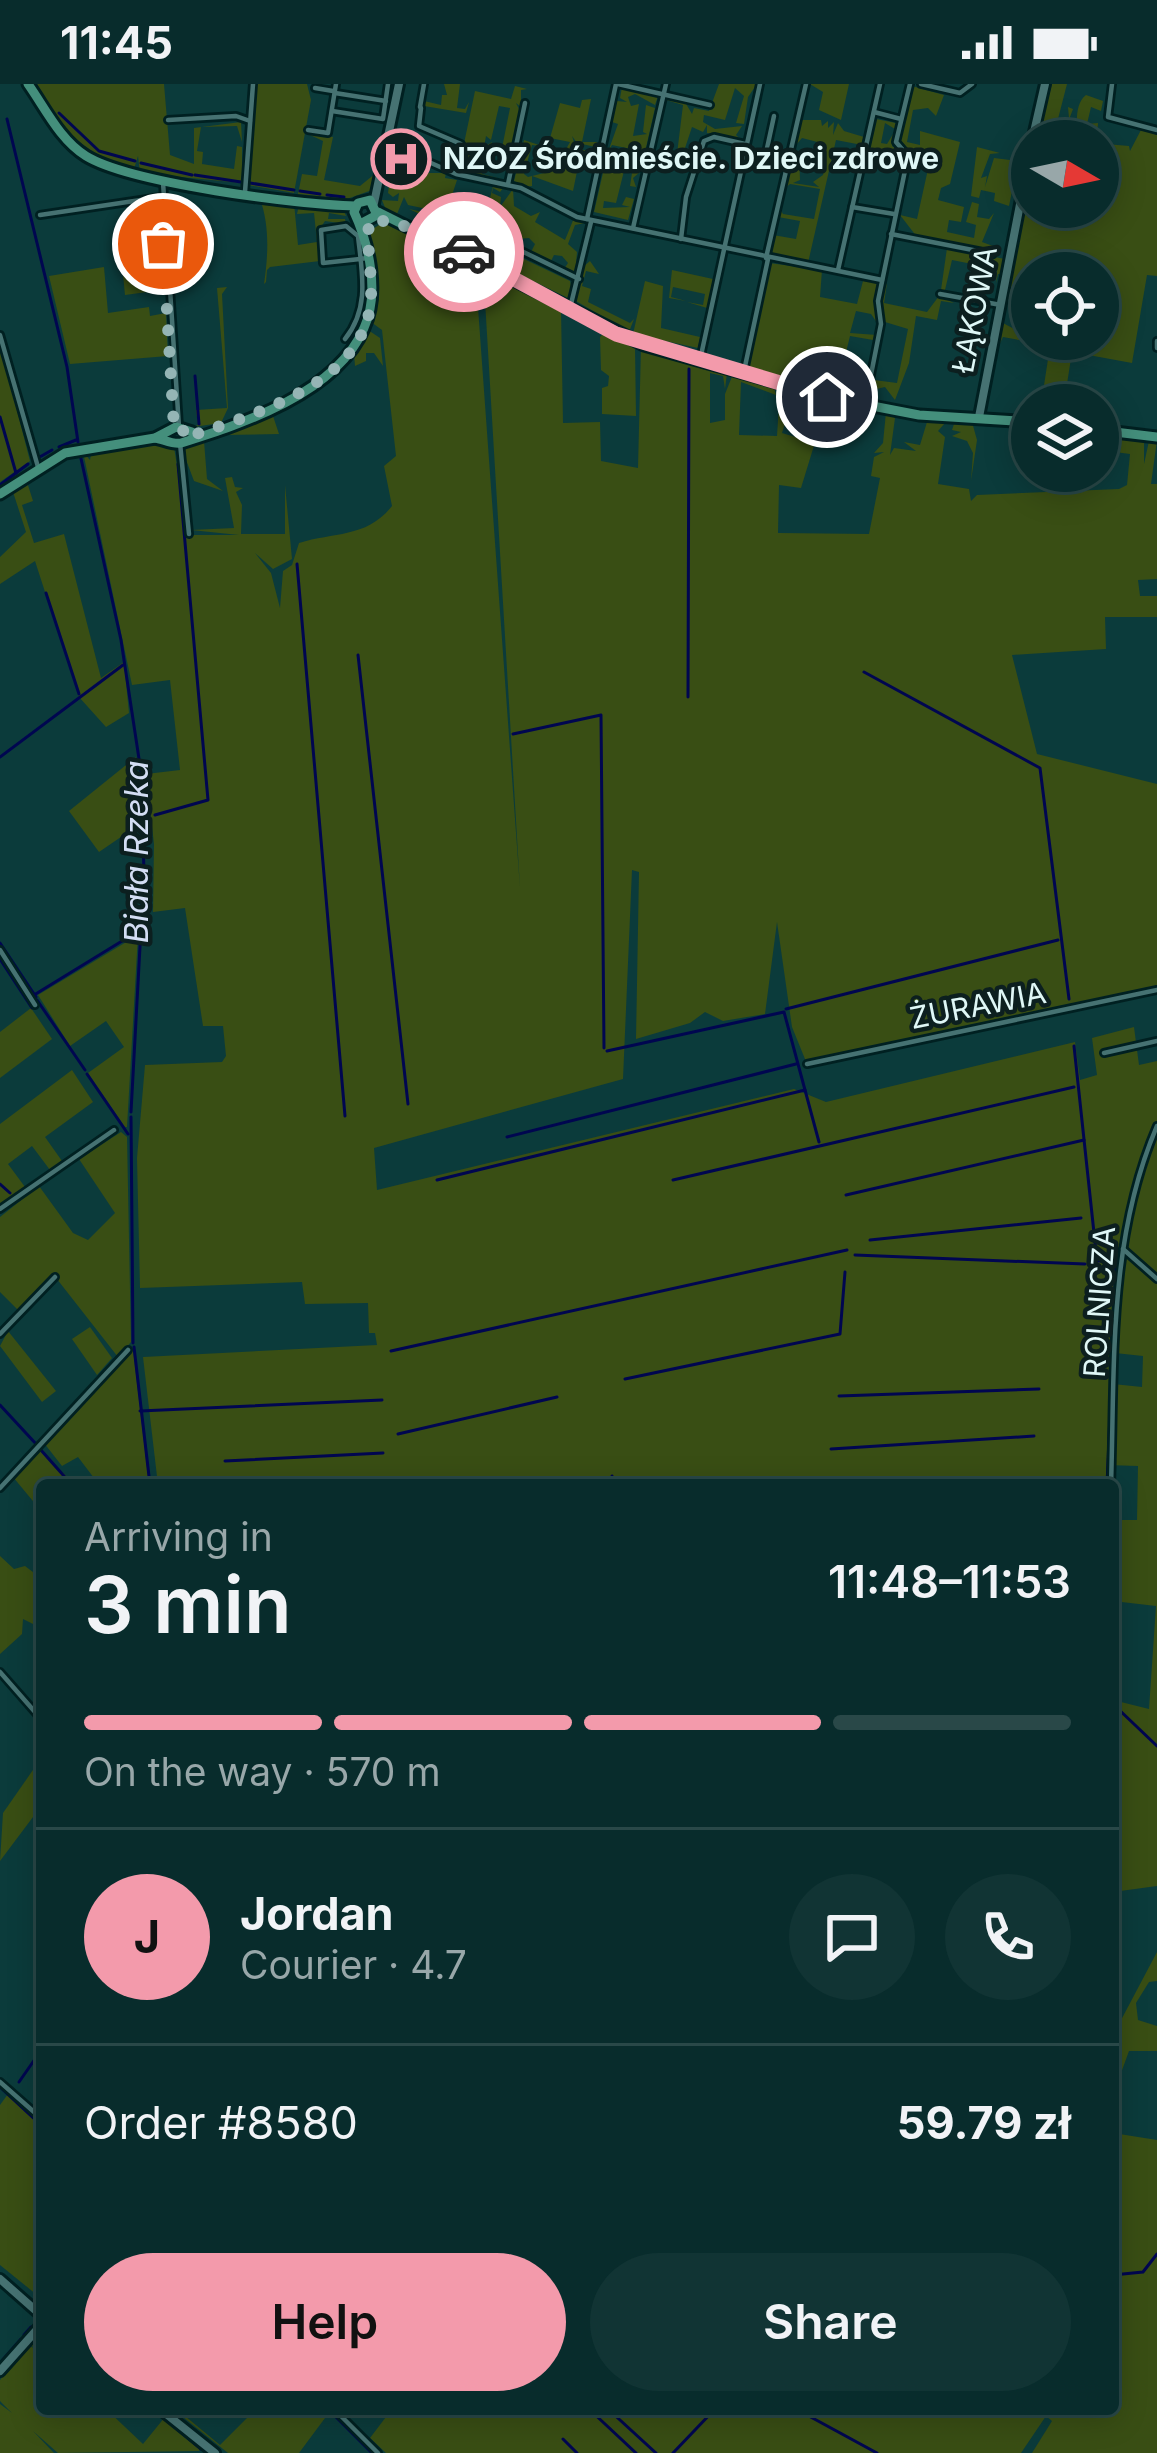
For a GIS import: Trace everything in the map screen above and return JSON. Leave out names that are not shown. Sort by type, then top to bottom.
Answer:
[{"type":"main road","points":[[30,84],[79,151],[146,178],[371,213],[449,244],[625,338],[865,405],[1011,420]]},
{"type":"main road","points":[[355,209],[371,213]]},
{"type":"main road","points":[[0,494],[38,467],[80,448],[200,433],[279,405],[348,352],[369,312],[364,259],[371,213]]},
{"type":"main road","points":[[1119,432],[1157,437]]},
{"type":"street","points":[[245,192],[253,84]]},
{"type":"street","points":[[332,111],[383,119],[388,84]]},
{"type":"street","points":[[371,213],[399,84]]},
{"type":"street","points":[[424,84],[424,132],[461,144]]},
{"type":"street","points":[[568,309],[617,84],[710,105]]},
{"type":"street","points":[[633,228],[666,84]]},
{"type":"street","points":[[700,360],[760,84]]},
{"type":"street","points":[[743,373],[806,84]]},
{"type":"street","points":[[838,270],[880,84]]},
{"type":"street","points":[[865,405],[881,324],[882,280],[908,156],[896,142],[910,84]]},
{"type":"street","points":[[921,84],[960,92],[972,84]]},
{"type":"street","name":"ŁĄKOWA","points":[[1037,120],[1045,84]]},
{"type":"street","points":[[1112,84],[1108,117],[1157,130]]},
{"type":"street","points":[[315,88],[386,101]]},
{"type":"street","points":[[308,130],[328,133],[336,89]]},
{"type":"street","points":[[508,184],[526,103]]},
{"type":"street","points":[[874,112],[902,119]]},
{"type":"street","points":[[168,120],[236,116],[250,121]]},
{"type":"street","points":[[766,152],[775,116]]},
{"type":"street","points":[[681,239],[698,159],[708,137],[747,144]]},
{"type":"street","points":[[388,144],[456,174],[508,184],[589,220],[882,280]]},
{"type":"street","points":[[600,158],[647,169]]},
{"type":"street","points":[[164,180],[161,197],[177,436],[189,534]]},
{"type":"street","points":[[40,215],[161,197]]},
{"type":"street","points":[[852,207],[894,214]]},
{"type":"street","points":[[345,339],[362,307],[364,259],[356,232],[346,226],[321,230],[323,263],[364,259]]},
{"type":"street","name":"ŁĄKOWA","points":[[979,417],[1016,228]]},
{"type":"street","points":[[890,234],[993,254]]},
{"type":"street","points":[[505,243],[578,279]]},
{"type":"street","points":[[940,294],[1001,305]]},
{"type":"street","points":[[0,335],[38,467]]},
{"type":"street","points":[[0,950],[35,1005]]},
{"type":"street","name":"ŻURAWIA","points":[[807,1064],[1157,989]]},
{"type":"street","points":[[1104,1053],[1157,1041]]},
{"type":"street","name":"ROLNICZA","points":[[1111,1479],[1121,1244],[1139,1168],[1157,1126]]},
{"type":"street","points":[[0,1209],[115,1130]]},
{"type":"street","points":[[1121,1244],[1126,1257],[1157,1279]]},
{"type":"street","points":[[0,1334],[55,1277]]},
{"type":"street","points":[[0,1489],[128,1350]]},
{"type":"street","points":[[0,1672],[36,1713]]},
{"type":"street","points":[[0,2082],[36,2114]]},
{"type":"street","points":[[0,2279],[36,2311]]},
{"type":"street","points":[[0,2371],[36,2326]]},
{"type":"street","points":[[168,2415],[215,2453]]},
{"type":"street","points":[[340,2415],[378,2453]]},
{"type":"green space","points":[[37,84],[164,84],[170,155],[194,164],[194,128],[201,127],[197,151],[203,152],[202,164],[234,169],[237,146],[242,147],[242,183],[140,173],[138,156],[134,169],[102,157],[65,128]]},
{"type":"green space","points":[[254,84],[307,84],[311,100],[294,193],[248,185]]},
{"type":"green space","points":[[444,84],[460,84],[457,108],[465,109],[469,102],[466,113],[424,106],[424,101],[441,105],[442,95],[447,95]]},
{"type":"green space","points":[[719,84],[757,84],[748,97],[744,124],[736,123],[744,96],[735,88],[725,120],[704,115],[703,122],[715,129],[742,126],[736,135],[740,139],[707,133],[707,125],[703,132],[692,127],[684,151],[697,151],[695,158],[677,154],[683,105],[666,100],[685,102],[692,114],[694,108],[709,111]]},
{"type":"green space","points":[[810,84],[849,84],[841,120],[819,110],[823,92]]},
{"type":"green space","points":[[1052,84],[1067,84],[1058,119],[1069,118],[1068,107],[1073,109],[1069,120],[1043,120]]},
{"type":"green space","points":[[515,86],[527,89],[521,90],[521,107],[516,103],[520,111],[509,161],[500,158],[510,108],[499,106],[491,140],[486,136],[484,147],[492,142],[482,174],[505,180],[458,172],[475,91],[511,99]]},
{"type":"green space","points":[[912,86],[944,95],[936,116],[928,108],[913,110],[907,142],[920,145],[920,131],[960,142],[950,184],[941,188],[938,200],[964,207],[961,222],[949,220],[947,232],[974,238],[976,225],[966,222],[972,202],[979,204],[977,217],[989,219],[994,213],[982,242],[993,246],[992,251],[917,237],[900,215],[917,219],[930,160],[914,153],[908,166],[914,152],[899,143]]},
{"type":"green space","points":[[622,87],[658,96],[655,105],[635,94],[628,97],[631,106],[639,104],[633,136],[647,134],[643,132],[646,105],[655,108],[645,152],[612,145],[608,152],[618,124],[612,122],[617,101],[627,102],[620,98]]},
{"type":"green space","points":[[1086,95],[1103,101],[1101,111],[1091,107],[1088,120],[1077,120]]},
{"type":"green space","points":[[591,99],[582,142],[597,142],[596,147],[577,143],[572,136],[575,145],[565,151],[570,142],[550,138],[560,103],[580,108],[582,100]]},
{"type":"green space","points":[[876,119],[896,123],[895,129],[885,123],[881,143],[887,144],[895,131],[892,146],[906,156],[899,166],[890,164],[892,154],[869,148]]},
{"type":"green space","points":[[800,120],[821,120],[822,126],[828,121],[828,128],[834,122],[833,135],[838,123],[844,131],[864,137],[862,145],[836,140],[808,263],[772,256],[773,235],[796,239],[800,221],[778,217],[780,209],[783,214],[814,219],[820,189],[790,184],[785,188],[794,150],[799,153],[800,180],[793,183],[819,187],[813,182],[823,175],[825,164],[801,154],[824,155],[825,144],[802,138],[795,146]]},
{"type":"green space","points":[[241,122],[242,142],[237,126],[202,127]]},
{"type":"green space","points":[[1142,128],[1157,135],[1157,276],[1147,275],[1132,363],[1116,360],[1119,252],[1015,252],[1020,228],[1119,228],[1119,145],[1129,146],[1130,151]]},
{"type":"green space","points":[[308,134],[333,137],[324,180],[360,186],[375,174],[372,190],[347,199],[298,194],[302,174],[317,176],[323,141]]},
{"type":"green space","points":[[524,140],[542,146],[532,145],[524,174],[532,176],[532,186],[514,181]]},
{"type":"green space","points":[[977,147],[1000,153],[990,154],[981,178],[987,176],[985,187],[994,158],[1011,160],[1009,206],[994,201],[995,193],[981,190],[979,198],[971,196]]},
{"type":"green space","points":[[394,148],[397,157],[400,153],[419,160],[418,173],[446,173],[445,178],[457,180],[446,213],[408,205],[404,197],[397,214],[386,210],[382,200],[398,201],[399,193],[393,197],[388,193]]},
{"type":"green space","points":[[580,149],[595,153],[593,163],[580,157],[573,191],[532,176],[544,173],[546,151],[572,160]]},
{"type":"green space","points":[[605,164],[640,172],[633,178],[636,187],[630,186],[632,173],[624,171],[616,203],[604,201],[603,208],[630,207],[622,205],[626,197],[634,199],[628,220],[594,212]]},
{"type":"green space","points":[[493,186],[504,187],[500,192],[493,188],[492,193],[501,197],[500,207],[513,189],[514,206],[531,216],[540,212],[535,222],[565,240],[574,218],[585,223],[575,225],[568,244],[577,252],[575,275],[562,272],[568,263],[562,256],[554,255],[550,263],[530,254],[535,244],[529,238],[504,240],[503,249],[570,281],[571,287],[574,280],[568,298],[400,216],[473,248],[474,240],[409,209],[437,215],[480,238]]},
{"type":"green space","points":[[260,199],[294,203],[298,245],[317,242],[314,213],[297,214],[299,205],[344,211],[346,216],[329,213],[328,219],[345,219],[346,224],[325,221],[319,230],[320,261],[270,267],[264,284],[267,242]]},
{"type":"green space","points":[[384,222],[411,230],[475,266],[520,888],[483,267],[561,309],[563,423],[600,422],[601,461],[638,468],[641,346],[727,373],[725,389],[723,376],[710,373],[710,423],[725,420],[725,394],[733,374],[773,384],[776,395],[741,382],[739,435],[777,436],[780,390],[796,392],[784,398],[784,407],[790,407],[782,433],[805,440],[820,426],[801,488],[779,485],[778,533],[869,534],[880,478],[871,476],[874,457],[884,452],[874,453],[883,443],[886,412],[895,418],[890,455],[894,448],[916,451],[904,442],[920,445],[927,422],[945,423],[938,431],[945,437],[938,484],[969,489],[971,501],[977,495],[1119,492],[1127,485],[1130,454],[1119,453],[1119,435],[1144,439],[1144,464],[1149,441],[1157,440],[1151,484],[1157,484],[1157,579],[1138,580],[1140,596],[1157,596],[1157,617],[1105,617],[1106,649],[1012,655],[1037,754],[1157,784],[1157,987],[807,1064],[792,1027],[777,922],[765,1014],[723,1021],[705,1012],[690,1023],[636,1039],[639,872],[632,870],[623,1079],[374,1148],[377,1190],[794,1089],[826,1102],[1075,1042],[1080,1080],[1097,1075],[1092,1038],[1134,1027],[1139,1065],[1157,1061],[1157,1886],[1119,1891],[1119,1702],[1149,1709],[1156,1606],[1119,1602],[1119,1520],[1137,1520],[1138,1466],[1107,1465],[1106,1479],[157,1479],[143,1357],[377,1345],[375,1333],[369,1333],[368,1303],[305,1304],[302,1282],[140,1288],[137,1158],[145,1065],[222,1062],[226,1056],[223,1026],[203,1026],[185,908],[153,912],[154,844],[146,774],[180,770],[170,680],[132,685],[83,452],[90,460],[92,449],[163,442],[174,447],[188,535],[239,535],[191,530],[234,528],[225,478],[232,477],[235,487],[243,488],[236,492],[242,505],[241,534],[285,534],[285,485],[292,559],[273,569],[255,553],[271,573],[280,608],[283,571],[292,565],[299,543],[361,529],[392,506],[384,466],[396,456],[382,330],[371,322],[371,230]],"holes":[[[1115,1353],[1143,1356],[1142,1387],[1113,1384]]]},
{"type":"green space","points":[[947,248],[1005,259],[1004,275],[998,274],[996,283],[997,269],[952,260],[945,290],[972,296],[941,290]]},
{"type":"green space","points":[[144,260],[147,292],[125,295],[122,264]]},
{"type":"green space","points":[[590,261],[599,274],[586,271],[582,286],[591,289],[588,302],[630,323],[634,319],[629,332],[576,301],[583,267]]},
{"type":"green space","points":[[769,263],[822,270],[820,297],[857,304],[863,281],[878,283],[878,324],[871,314],[856,311],[850,333],[877,335],[872,357],[873,340],[850,336],[840,377],[866,383],[872,361],[865,393],[828,390],[747,367]]},
{"type":"green space","points":[[104,267],[108,313],[149,307],[150,316],[166,313],[168,356],[70,364],[49,276]]},
{"type":"green space","points":[[672,270],[713,279],[707,308],[687,302],[703,305],[705,294],[673,287],[671,297],[686,301],[669,298]]},
{"type":"green space","points":[[645,281],[663,286],[661,328],[700,337],[698,348],[633,334]]},
{"type":"green space","points":[[887,283],[884,303],[927,312],[939,296],[954,303],[941,301],[937,320],[916,316],[909,363],[895,400],[885,387],[872,390],[874,380],[897,383],[908,329],[885,322],[881,297]]},
{"type":"green space","points":[[227,287],[222,294],[228,408],[221,423],[193,427],[198,425],[196,410],[227,408],[217,288]]},
{"type":"green space","points":[[1003,323],[1011,327],[1011,339],[1003,337],[999,345]]},
{"type":"green space","points":[[368,330],[380,338],[383,366],[374,353],[366,353],[366,361],[355,366],[354,354]]},
{"type":"green space","points":[[605,332],[635,347],[636,416],[602,414],[602,388],[608,386],[609,376],[601,370],[600,337]]},
{"type":"green space","points":[[0,344],[30,461],[0,482]]},
{"type":"green space","points":[[1048,360],[1071,360],[1067,384],[1044,384]]},
{"type":"green space","points":[[272,413],[279,434],[223,435],[224,432]]},
{"type":"green space","points":[[955,421],[972,422],[977,440],[971,481],[973,453],[967,441],[952,436],[961,432],[952,430]]},
{"type":"green space","points":[[216,434],[204,441],[207,479],[223,491],[194,481],[182,449],[190,438]]},
{"type":"green space","points":[[39,471],[27,482],[33,501],[22,505],[34,543],[64,534],[101,678],[124,662],[129,713],[106,727],[79,697],[35,561],[0,584],[0,557],[26,532],[13,492]]},
{"type":"green space","points":[[136,757],[137,826],[99,852],[69,811]]},
{"type":"green space","points":[[138,935],[125,1127],[88,1073],[124,1047],[106,1021],[70,1046],[38,995]]},
{"type":"green space","points":[[31,1008],[52,1039],[0,1078],[0,1032]]},
{"type":"green space","points":[[72,1070],[93,1102],[45,1137],[62,1161],[50,1170],[32,1146],[8,1164],[25,1187],[0,1206],[0,1124]]},
{"type":"green space","points":[[121,1132],[127,1137],[131,1342],[118,1357],[53,1274],[19,1311],[0,1292],[0,1217],[39,1186],[73,1233],[88,1240],[115,1213],[79,1159]]},
{"type":"green space","points":[[90,1327],[112,1358],[97,1375],[72,1339]]},
{"type":"green space","points":[[8,1331],[56,1391],[42,1402],[0,1346]]},
{"type":"green space","points":[[133,1349],[148,1479],[93,1479],[78,1457],[62,1466],[44,1443]]},
{"type":"green space","points":[[38,1449],[70,1479],[36,1479],[36,1505],[13,1477]]},
{"type":"green space","points":[[0,1556],[14,1569],[25,1566],[36,1574],[36,1621],[23,1619],[22,1634],[0,1654]]},
{"type":"green space","points":[[36,1766],[36,1813],[0,1861],[3,1813]]},
{"type":"green space","points":[[1157,1952],[1157,1981],[1149,1982],[1136,2003],[1138,2020],[1157,2026],[1157,2051],[1129,2051],[1119,2078],[1120,2022]]},
{"type":"green space","points":[[8,2094],[36,2122],[36,2294],[0,2265],[0,2105]]},
{"type":"green space","points":[[1119,2134],[1157,2140],[1157,2453],[1032,2453],[1052,2421],[1046,2416],[1021,2453],[386,2453],[370,2438],[387,2415],[1119,2415]]},
{"type":"green space","points":[[36,2337],[36,2415],[112,2415],[143,2444],[165,2417],[201,2445],[199,2451],[58,2453],[33,2431],[54,2453],[0,2453],[0,2404],[12,2413],[0,2401],[0,2380],[29,2345],[33,2348]]},
{"type":"green space","points":[[180,2415],[220,2445],[250,2415],[327,2415],[299,2453],[228,2453]]},
{"type":"waterway","points":[[59,113],[99,151],[135,161]]},
{"type":"waterway","name":"Biała Rzeka","points":[[7,119],[67,367],[78,442]]},
{"type":"waterway","points":[[141,163],[192,175]]},
{"type":"waterway","points":[[195,175],[241,182]]},
{"type":"waterway","points":[[250,183],[294,190]]},
{"type":"waterway","points":[[300,191],[320,194]]},
{"type":"waterway","points":[[327,195],[344,197]]},
{"type":"waterway","points":[[688,697],[689,369]]},
{"type":"waterway","points":[[195,376],[199,424]]},
{"type":"waterway","points":[[0,417],[16,473]]},
{"type":"waterway","points":[[59,447],[76,440]]},
{"type":"waterway","points":[[38,458],[52,450]]},
{"type":"waterway","name":"Biała Rzeka","points":[[80,454],[121,640],[141,772],[144,873],[131,1112]]},
{"type":"waterway","points":[[0,485],[28,464]]},
{"type":"waterway","points":[[155,815],[208,800],[178,464]]},
{"type":"waterway","points":[[297,564],[345,1116]]},
{"type":"waterway","points":[[46,593],[79,694]]},
{"type":"waterway","points":[[358,655],[408,1104]]},
{"type":"waterway","points":[[0,757],[123,665]]},
{"type":"waterway","points":[[864,672],[1040,768],[1069,999]]},
{"type":"waterway","points":[[513,734],[601,715],[604,1048]]},
{"type":"waterway","points":[[34,995],[140,930]]},
{"type":"waterway","points":[[786,1009],[1058,940]]},
{"type":"waterway","points":[[0,943],[36,997]]},
{"type":"waterway","points":[[0,959],[32,1008]]},
{"type":"waterway","points":[[37,1000],[85,1070]]},
{"type":"waterway","points":[[607,1051],[784,1012],[819,1142]]},
{"type":"waterway","points":[[1074,1046],[1097,1261],[1108,1261]]},
{"type":"waterway","points":[[507,1137],[796,1064]]},
{"type":"waterway","points":[[87,1074],[128,1134]]},
{"type":"waterway","points":[[673,1180],[1074,1087]]},
{"type":"waterway","points":[[437,1180],[805,1090]]},
{"type":"waterway","name":"Biała Rzeka","points":[[131,1117],[133,1343]]},
{"type":"waterway","points":[[846,1195],[1084,1140]]},
{"type":"waterway","points":[[0,1184],[10,1193]]},
{"type":"waterway","points":[[870,1240],[1081,1218]]},
{"type":"waterway","points":[[391,1351],[847,1250]]},
{"type":"waterway","points":[[855,1255],[1085,1264]]},
{"type":"waterway","points":[[1111,1261],[1116,1261],[1113,1333]]},
{"type":"waterway","points":[[625,1379],[840,1334],[845,1272]]},
{"type":"waterway","name":"Biała Rzeka","points":[[134,1347],[149,1479]]},
{"type":"waterway","points":[[839,1396],[1039,1389]]},
{"type":"waterway","points":[[1107,1479],[1111,1391]]},
{"type":"waterway","points":[[398,1434],[557,1397]]},
{"type":"waterway","points":[[140,1411],[382,1400]]},
{"type":"waterway","points":[[0,1405],[37,1445]]},
{"type":"waterway","points":[[831,1449],[1034,1436]]},
{"type":"waterway","points":[[40,1449],[67,1479]]},
{"type":"waterway","points":[[225,1461],[383,1453]]},
{"type":"waterway","points":[[1119,1710],[1157,1746]]},
{"type":"waterway","points":[[19,2082],[36,2058]]},
{"type":"waterway","points":[[0,2087],[36,2120]]},
{"type":"waterway","points":[[1119,2274],[1143,2272],[1157,2254]]},
{"type":"waterway","points":[[0,2285],[12,2294]]},
{"type":"waterway","points":[[24,2335],[31,2327]]},
{"type":"waterway","points":[[0,2363],[21,2339]]},
{"type":"waterway","points":[[595,2415],[636,2453]]},
{"type":"waterway","points":[[615,2415],[656,2453]]},
{"type":"waterway","points":[[673,2453],[709,2415]]},
{"type":"waterway","name":"Biała Rzeka","points":[[807,2415],[877,2453]]},
{"type":"waterway","points":[[335,2416],[372,2453]]},
{"type":"waterway","points":[[164,2418],[201,2449]]},
{"type":"waterway","points":[[563,2439],[577,2453]]},
{"type":"way so far","points":[[163,244],[174,428],[183,430],[185,438],[279,405],[344,357],[363,331],[369,312],[369,223],[394,221],[464,252]]},
{"type":"place","name":"NZOZ Śródmieście. Dzieci zdrowe","points":[[401,159]]},
{"type":"route","points":[[464,252],[605,330],[827,397]]}]
